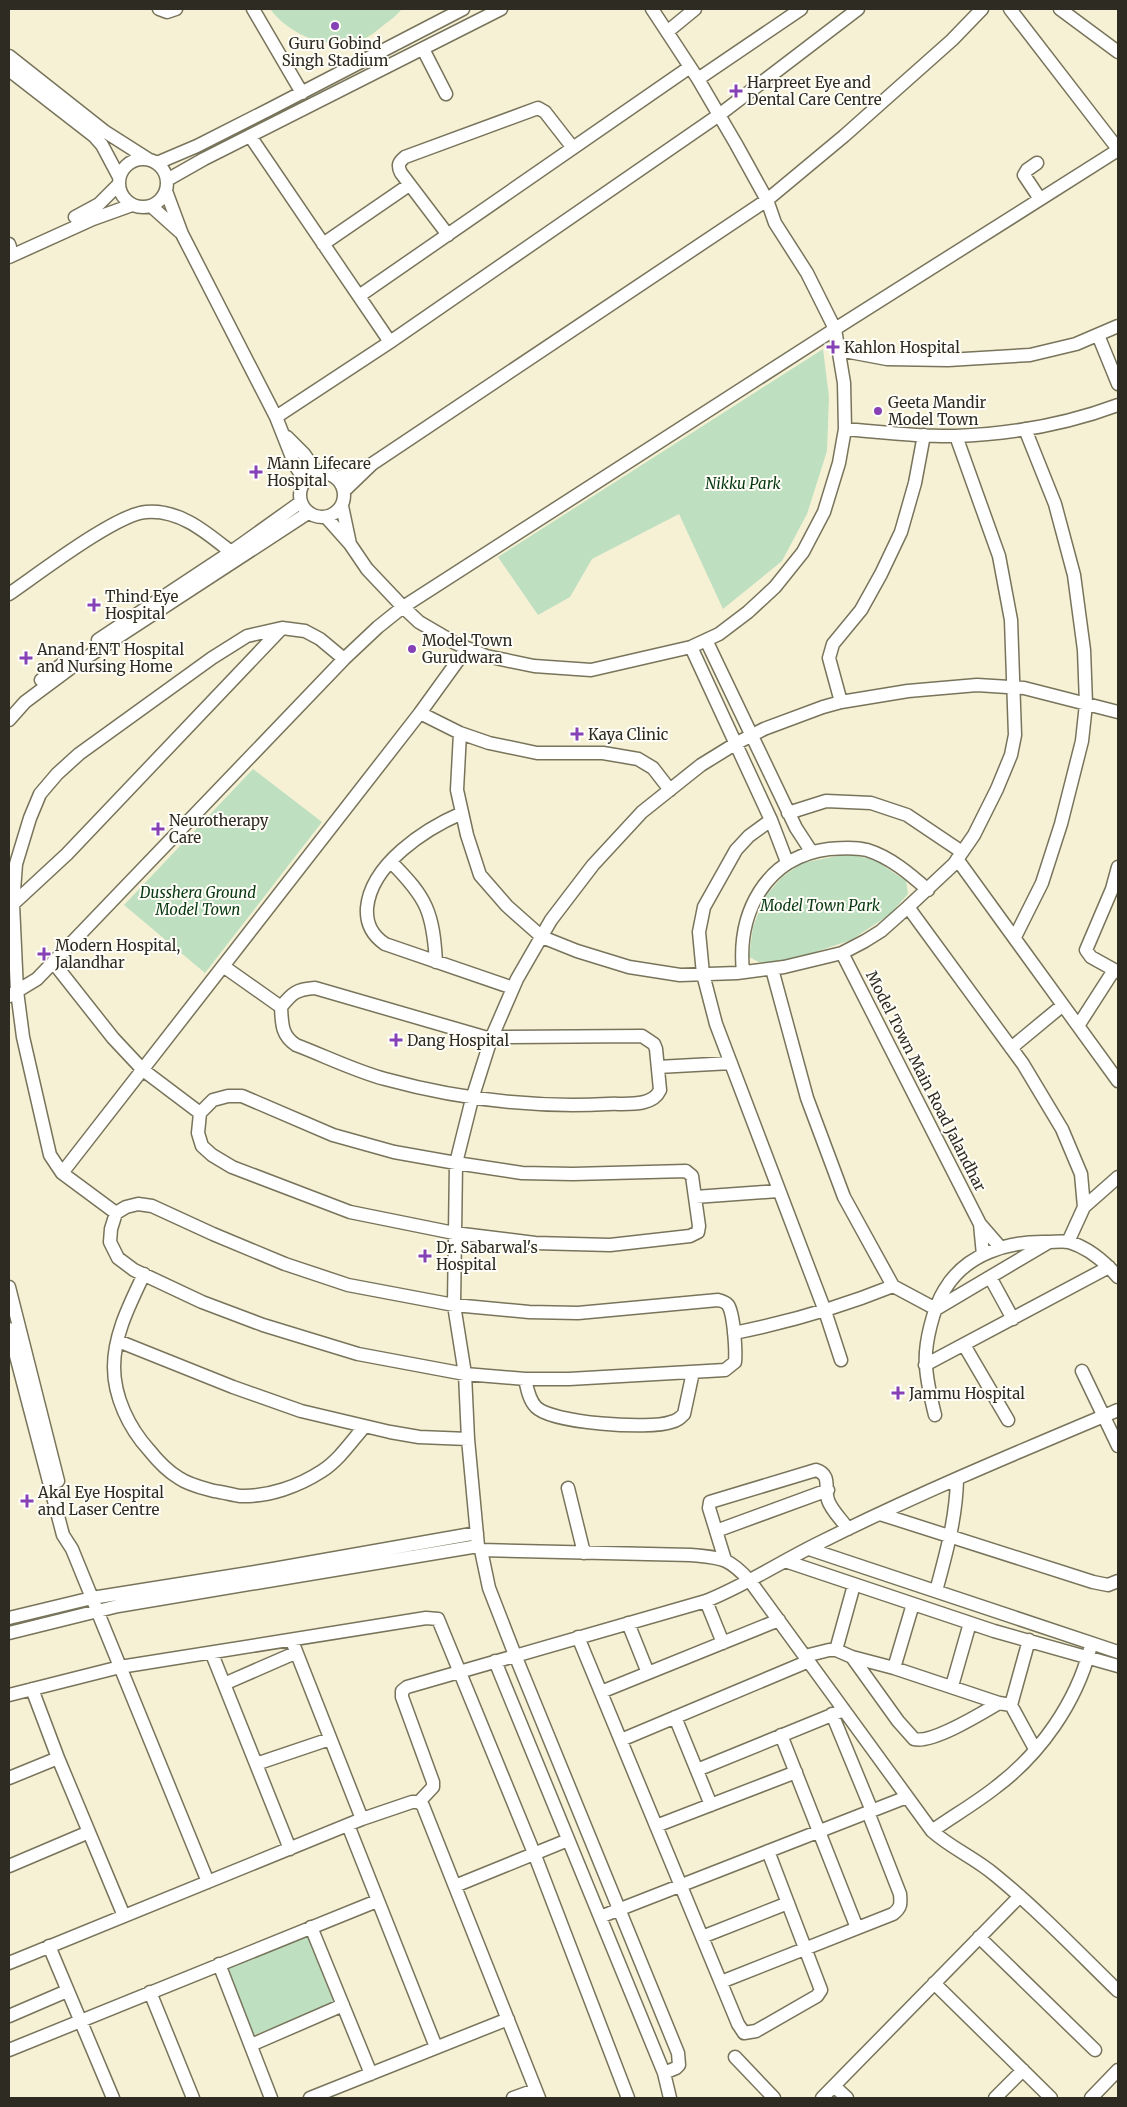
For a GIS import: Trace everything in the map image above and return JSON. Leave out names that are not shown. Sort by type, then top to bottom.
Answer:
[{"type":"street","points":[[159,9],[167,12],[176,9]]},
{"type":"street","points":[[253,9],[302,93]]},
{"type":"street","points":[[9,249],[89,211],[99,204],[118,181],[128,164],[138,159],[153,161],[196,146],[463,9]]},
{"type":"street","points":[[9,70],[94,136],[102,145],[118,181],[123,198],[132,205],[145,208],[159,202],[167,186],[191,166],[500,9]]},
{"type":"street","points":[[326,517],[350,544],[367,569],[419,622],[466,648],[486,656],[534,666],[591,670],[691,647],[719,634],[748,612],[775,587],[803,552],[824,512],[839,463],[845,429],[844,383],[835,329],[807,273],[775,223],[767,200],[719,115],[652,9]]},
{"type":"street","points":[[667,32],[695,9]]},
{"type":"street","points":[[698,79],[801,9]]},
{"type":"street","points":[[276,417],[390,342],[719,115],[858,9]]},
{"type":"street","points":[[350,544],[342,506],[344,490],[372,464],[767,200],[859,124],[952,40],[982,9]]},
{"type":"street","points":[[13,993],[37,979],[344,659],[378,627],[403,607],[1118,149],[1010,9]]},
{"type":"street","points":[[1060,9],[1118,52]]},
{"type":"street","points":[[423,49],[446,94]]},
{"type":"street","points":[[9,56],[104,131],[153,161],[164,171],[182,234],[276,417],[296,465],[306,481]]},
{"type":"street","points":[[360,296],[690,67]]},
{"type":"street","points":[[448,235],[409,185],[398,167],[399,162],[405,157],[538,108],[545,112],[573,148]]},
{"type":"street","points":[[270,109],[278,121]]},
{"type":"street","points":[[250,136],[390,342]]},
{"type":"street","points":[[1037,162],[1024,175],[1040,200]]},
{"type":"street","points":[[324,244],[409,185]]},
{"type":"street","points":[[9,249],[132,205]]},
{"type":"street","points":[[151,206],[182,234]]},
{"type":"street","points":[[839,350],[888,359],[948,360],[1030,355],[1076,344],[1118,326]]},
{"type":"street","points":[[1098,335],[1118,384]]},
{"type":"street","points":[[845,429],[956,436],[1046,426],[1118,405]]},
{"type":"street","points":[[1015,937],[1042,882],[1061,824],[1082,741],[1086,704],[1084,650],[1074,575],[1055,504],[1025,429]]},
{"type":"street","points":[[284,434],[304,454],[318,473]]},
{"type":"street","points":[[841,702],[829,658],[831,651],[843,631],[860,610],[882,574],[901,532],[915,483],[924,435]]},
{"type":"street","points":[[460,733],[457,790],[466,835],[480,875],[507,906],[542,937],[577,951],[629,967],[680,974],[703,974],[772,969],[842,953],[881,931],[928,890],[959,856],[974,835],[1012,755],[1014,735],[1011,620],[999,556],[956,436]]},
{"type":"street","points":[[336,478],[372,464]]},
{"type":"street","points":[[342,506],[338,511],[320,518],[308,513],[301,502],[300,494],[306,481],[318,473],[331,474],[344,490]]},
{"type":"street","points":[[9,708],[18,698],[58,667],[231,552],[301,502]]},
{"type":"street","points":[[9,594],[110,526],[130,516],[146,512],[163,513],[198,526],[231,552]]},
{"type":"street","points":[[9,720],[25,702],[72,667],[308,513]]},
{"type":"street","points":[[116,1213],[62,1173],[50,1154],[22,1037],[13,993],[13,904],[16,864],[30,818],[40,794],[57,774],[79,754],[247,636],[282,628],[305,631],[320,639],[344,659]]},
{"type":"street","points":[[13,904],[73,847],[282,628]]},
{"type":"street","points":[[706,640],[788,813],[811,852]]},
{"type":"street","points":[[691,647],[771,820],[787,862]]},
{"type":"street","points":[[62,1173],[420,713],[466,648]]},
{"type":"street","points":[[664,2073],[679,2065],[678,2053],[515,1655],[489,1588],[479,1543],[468,1439],[465,1374],[454,1305],[454,1233],[456,1164],[472,1099],[492,1038],[513,988],[551,920],[593,865],[642,812],[701,765],[751,735],[841,702],[908,691],[977,685],[1024,688],[1118,712]]},
{"type":"street","points":[[420,713],[460,733],[488,743],[538,753],[603,754],[638,759],[653,768],[670,790]]},
{"type":"street","points":[[788,813],[826,801],[871,803],[907,815],[959,856],[1118,1081]]},
{"type":"street","points":[[462,813],[438,824],[418,837],[376,879],[368,895],[366,914],[369,927],[374,936],[385,944],[513,988]]},
{"type":"street","points":[[771,820],[749,836],[736,850],[704,907],[699,932],[703,974],[716,1024],[841,1360]]},
{"type":"street","points":[[743,972],[741,952],[744,928],[752,903],[770,878],[787,862],[811,852],[848,847],[866,850],[885,858],[928,890]]},
{"type":"street","points":[[391,862],[411,882],[428,909],[434,929],[436,962]]},
{"type":"street","points":[[1078,1026],[1116,971],[1091,957],[1086,950],[1112,889],[1118,866]]},
{"type":"street","points":[[908,908],[1011,1048],[1062,1129],[1081,1174],[1084,1207]]},
{"type":"street","name":"Model Town Main Road Jalandhar","points":[[842,953],[980,1224]]},
{"type":"street","points":[[53,962],[113,1038],[143,1070],[200,1113]]},
{"type":"street","points":[[223,966],[281,1007]]},
{"type":"street","points":[[772,969],[807,1098],[840,1188],[893,1286],[936,1309]]},
{"type":"street","points":[[314,988],[492,1038],[642,1036],[654,1044],[660,1090],[650,1100],[634,1104],[571,1106],[472,1099],[384,1079],[296,1045],[288,1039],[282,1028],[281,1007],[289,996],[301,989],[314,988]]},
{"type":"street","points":[[1011,1048],[1063,1004]]},
{"type":"street","points":[[658,1067],[731,1063]]},
{"type":"street","points":[[228,1096],[242,1096],[334,1135],[394,1152],[456,1164],[522,1173],[573,1174],[682,1170],[690,1173],[692,1176],[699,1226],[698,1232],[690,1236],[610,1245],[535,1243],[454,1233],[350,1212],[232,1167],[212,1155],[202,1146],[198,1133],[200,1113],[212,1100],[228,1096]]},
{"type":"street","points":[[1068,1242],[1084,1207],[1118,1177]]},
{"type":"street","points":[[694,1197],[778,1191]]},
{"type":"street","points":[[138,1204],[152,1206],[285,1264],[339,1282],[454,1305],[528,1312],[578,1313],[718,1300],[727,1304],[729,1308],[734,1332],[735,1362],[725,1370],[569,1379],[465,1374],[358,1354],[263,1326],[202,1302],[144,1274],[118,1258],[110,1242],[111,1229],[116,1213],[126,1207],[138,1204]]},
{"type":"street","points":[[980,1224],[1000,1247]]},
{"type":"street","points":[[980,1224],[983,1255]]},
{"type":"street","points":[[936,1309],[1049,1242]]},
{"type":"street","points":[[935,1415],[925,1365],[927,1344],[936,1309],[945,1289],[965,1266],[1000,1247],[1016,1243],[1068,1242],[1092,1253],[1118,1277]]},
{"type":"street","points":[[925,1365],[1109,1267]]},
{"type":"street","points":[[144,1274],[122,1321],[114,1369],[117,1388],[122,1407],[138,1437],[159,1461],[179,1479],[203,1488],[241,1496],[275,1492],[302,1483],[324,1470],[340,1456],[364,1427]]},
{"type":"street","points":[[990,1277],[1013,1319]]},
{"type":"street","points":[[734,1332],[783,1323],[855,1302],[893,1286]]},
{"type":"street","points":[[9,1287],[71,1532],[72,1549]]},
{"type":"street","points":[[9,1329],[63,1535],[72,1549],[96,1612],[208,1882]]},
{"type":"street","points":[[118,1341],[233,1388],[301,1410],[364,1427],[418,1437],[468,1439]]},
{"type":"street","points":[[964,1345],[1008,1420]]},
{"type":"street","points":[[1082,1371],[1102,1417],[1118,1446]]},
{"type":"street","points":[[525,1378],[531,1400],[536,1408],[580,1421],[617,1425],[670,1423],[679,1419],[684,1414],[693,1372]]},
{"type":"street","points":[[419,1802],[433,1787],[433,1782],[401,1694],[407,1687],[706,1601],[750,1581],[809,1548],[880,1514],[1118,1410]]},
{"type":"street","points":[[725,1560],[709,1504],[713,1499],[816,1470],[824,1474],[828,1490],[828,1500],[848,1529]]},
{"type":"street","points":[[936,1591],[951,1537],[957,1480]]},
{"type":"street","points":[[568,1488],[584,1553]]},
{"type":"street","points":[[716,1532],[828,1490]]},
{"type":"street","points":[[880,1514],[1093,1582],[1108,1585],[1118,1581]]},
{"type":"street","points":[[9,1633],[96,1612],[479,1543]]},
{"type":"street","points":[[9,1618],[92,1598],[273,1569],[479,1543],[584,1553],[692,1555],[725,1560],[736,1565],[750,1581],[807,1658],[838,1712],[932,1830],[948,1844],[993,1873],[1020,1896],[1118,1991]]},
{"type":"street","points":[[809,1548],[1118,1652]]},
{"type":"street","points":[[785,1562],[970,1623],[1118,1666]]},
{"type":"street","points":[[836,1650],[854,1585]]},
{"type":"street","points":[[706,1601],[723,1643]]},
{"type":"street","points":[[894,1668],[913,1604]]},
{"type":"street","points":[[9,1695],[120,1667],[212,1654],[294,1647],[432,1618],[438,1619],[534,1852],[628,2098]]},
{"type":"street","points":[[601,1692],[779,1620]]},
{"type":"street","points":[[628,1622],[648,1673]]},
{"type":"street","points":[[952,1686],[970,1623]]},
{"type":"street","points":[[578,1637],[740,2029],[744,2033],[750,2033],[820,1993],[820,1985],[768,1851]]},
{"type":"street","points":[[852,1657],[898,1721],[914,1739],[926,1739],[1005,1704],[1028,1640]]},
{"type":"street","points":[[932,1830],[995,1788],[1009,1776],[1057,1724],[1088,1657],[1092,1643]]},
{"type":"street","points":[[224,1684],[294,1647]]},
{"type":"street","points":[[294,1647],[362,1819]]},
{"type":"street","points":[[621,1740],[807,1658],[829,1650],[836,1650],[852,1657],[894,1668],[1005,1704],[1035,1749]]},
{"type":"street","points":[[212,1654],[290,1849]]},
{"type":"street","points":[[495,1661],[664,2073],[670,2098]]},
{"type":"street","points":[[32,1689],[58,1758],[124,1916]]},
{"type":"street","points":[[697,1770],[838,1712]]},
{"type":"street","points":[[721,1982],[893,1914],[900,1909],[900,1894],[870,1811],[838,1712]]},
{"type":"street","points":[[675,1717],[711,1805]]},
{"type":"street","points":[[525,1734],[544,1728]]},
{"type":"street","points":[[781,1735],[857,1928]]},
{"type":"street","points":[[256,1764],[330,1738]]},
{"type":"street","points":[[9,1778],[58,1758]]},
{"type":"street","points":[[656,1826],[796,1772]]},
{"type":"street","points":[[600,1917],[907,1797]]},
{"type":"street","points":[[9,1963],[362,1819],[412,1802],[419,1802],[423,1806],[537,2094],[513,2098]]},
{"type":"street","points":[[348,1825],[436,2047]]},
{"type":"street","points":[[9,1866],[89,1832]]},
{"type":"street","points":[[455,1886],[534,1852],[568,1840]]},
{"type":"street","points":[[822,2098],[1020,1896]]},
{"type":"street","points":[[10,2046],[80,2020],[377,1900]]},
{"type":"street","points":[[702,1937],[788,1903]]},
{"type":"street","points":[[311,1927],[370,2074]]},
{"type":"street","points":[[979,1937],[1095,2050]]},
{"type":"street","points":[[49,1946],[109,2097]]},
{"type":"street","points":[[219,1964],[271,2098]]},
{"type":"street","points":[[934,1983],[1050,2098]]},
{"type":"street","points":[[9,2016],[67,1991]]},
{"type":"street","points":[[150,1992],[193,2098]]},
{"type":"street","points":[[251,2045],[343,2005]]},
{"type":"street","points":[[310,2098],[508,2019]]},
{"type":"street","points":[[736,2057],[774,2098]]},
{"type":"street","points":[[995,2098],[1022,2070]]},
{"type":"street","points":[[1091,2098],[1118,2071]]},
{"type":"street","points":[[834,2086],[846,2098]]},
{"type":"green space","name":"Guru Gobind Singh Stadium","points":[[270,9],[402,9],[392,19],[366,38],[347,43],[334,43],[322,42],[298,33],[278,18]]},
{"type":"green space","name":"Nikku Park","points":[[823,349],[829,397],[827,451],[807,514],[782,561],[723,609],[679,514],[592,559],[570,597],[538,615],[498,557]]},
{"type":"green space","name":"Dusshera Ground Model Town","points":[[253,769],[322,822],[205,973],[124,905]]},
{"type":"green space","name":"Model Town Park","points":[[848,854],[875,860],[906,881],[908,894],[889,915],[851,940],[788,961],[759,962],[749,957],[753,927],[764,898],[782,877],[802,863]]},
{"type":"green space","points":[[308,1935],[335,2003],[254,2035],[227,1967]]},
{"type":"place","name":"Guru Gobind Singh Stadium","points":[[335,26]]},
{"type":"place","name":"Harpreet Eye and Dental Care Centre","points":[[736,91]]},
{"type":"place","name":"Kahlon Hospital","points":[[833,347]]},
{"type":"place","name":"Geeta Mandir Model Town","points":[[878,411]]},
{"type":"place","name":"Mann Lifecare Hospital","points":[[256,472]]},
{"type":"place","name":"Thind Eye Hospital","points":[[94,605]]},
{"type":"place","name":"Model Town Gurudwara","points":[[412,649]]},
{"type":"place","name":"Anand ENT Hospital and Nursing Home","points":[[26,658]]},
{"type":"place","name":"Kaya Clinic","points":[[577,734]]},
{"type":"place","name":"Neurotherapy Care","points":[[158,829]]},
{"type":"place","name":"Modern Hospital, Jalandhar","points":[[44,954]]},
{"type":"place","name":"Dang Hospital","points":[[396,1040]]},
{"type":"place","name":"Dr. Sabarwal's Hospital","points":[[425,1256]]},
{"type":"place","name":"Jammu Hospital","points":[[898,1393]]},
{"type":"place","name":"Akal Eye Hospital and Laser Centre","points":[[27,1501]]}]
